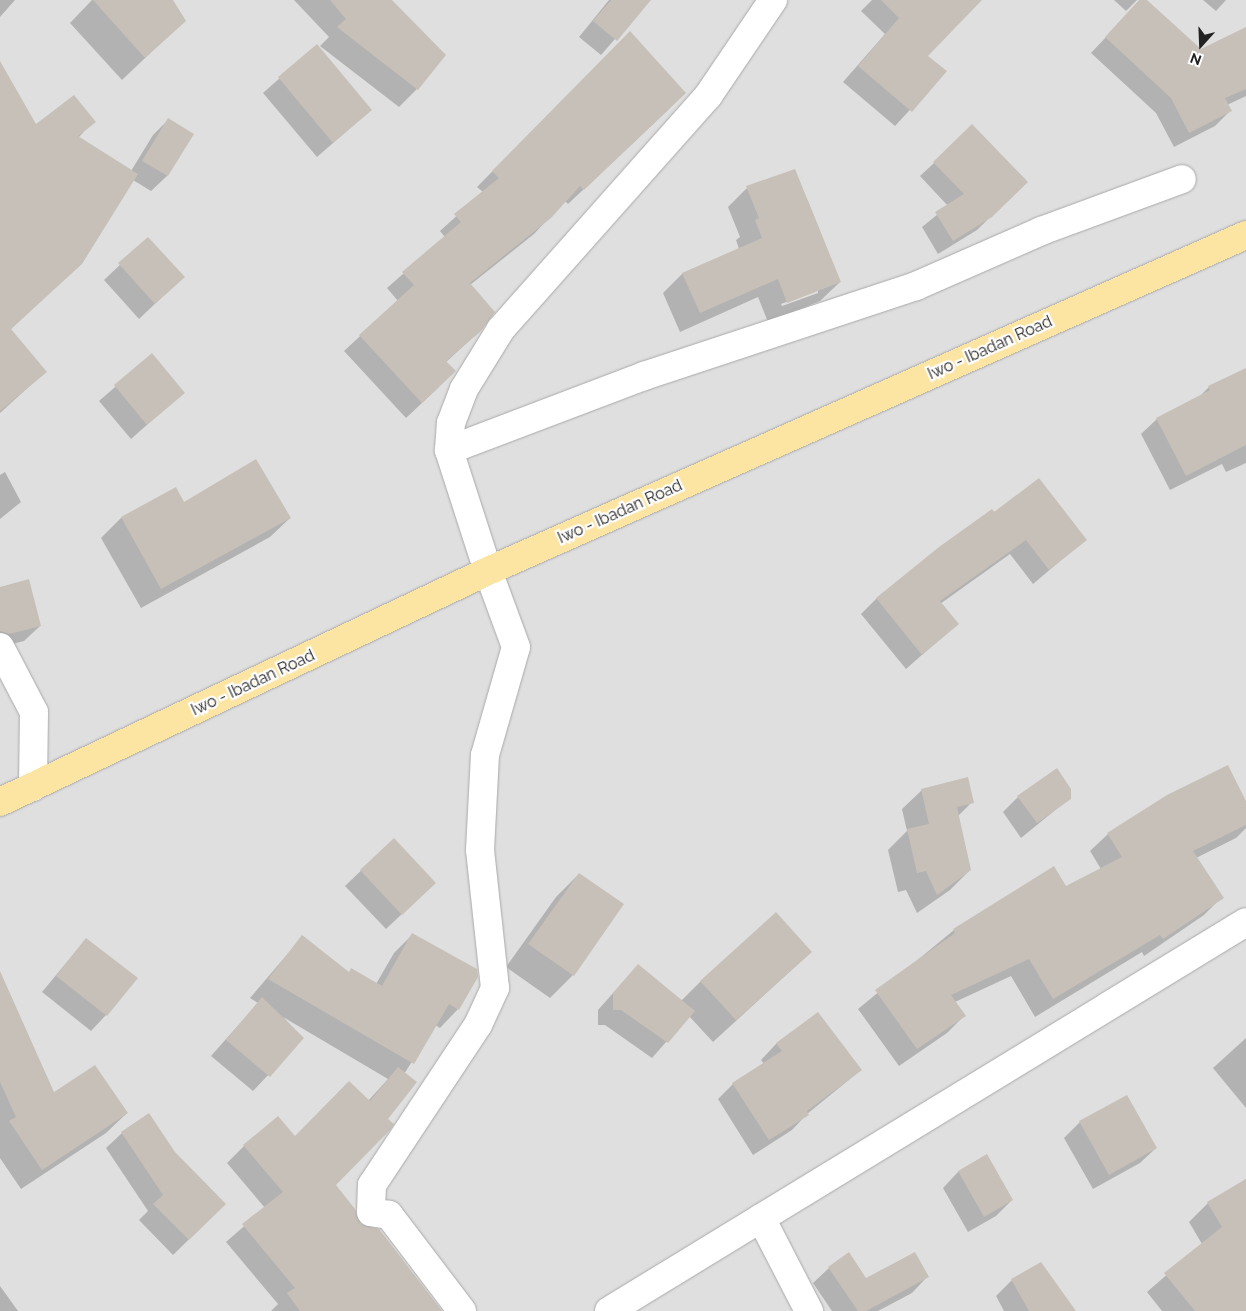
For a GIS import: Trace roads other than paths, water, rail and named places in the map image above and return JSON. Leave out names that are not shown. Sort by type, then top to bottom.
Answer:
[{"type":"main road","name":"Iwo - Ibadan Road","points":[[0,802],[488,571],[1246,235]]},
{"type":"street","points":[[462,1311],[389,1215],[371,1212],[372,1184],[478,1025],[495,988],[480,850],[485,755],[516,647],[488,571],[449,450],[451,423],[464,389],[501,329],[708,96],[773,0]]},
{"type":"street","points":[[449,450],[670,367],[916,286],[1041,231],[1182,179]]},
{"type":"street","points":[[0,647],[34,712],[33,788]]},
{"type":"street","points":[[609,1311],[1246,922]]},
{"type":"street","points":[[761,1218],[809,1311]]}]
